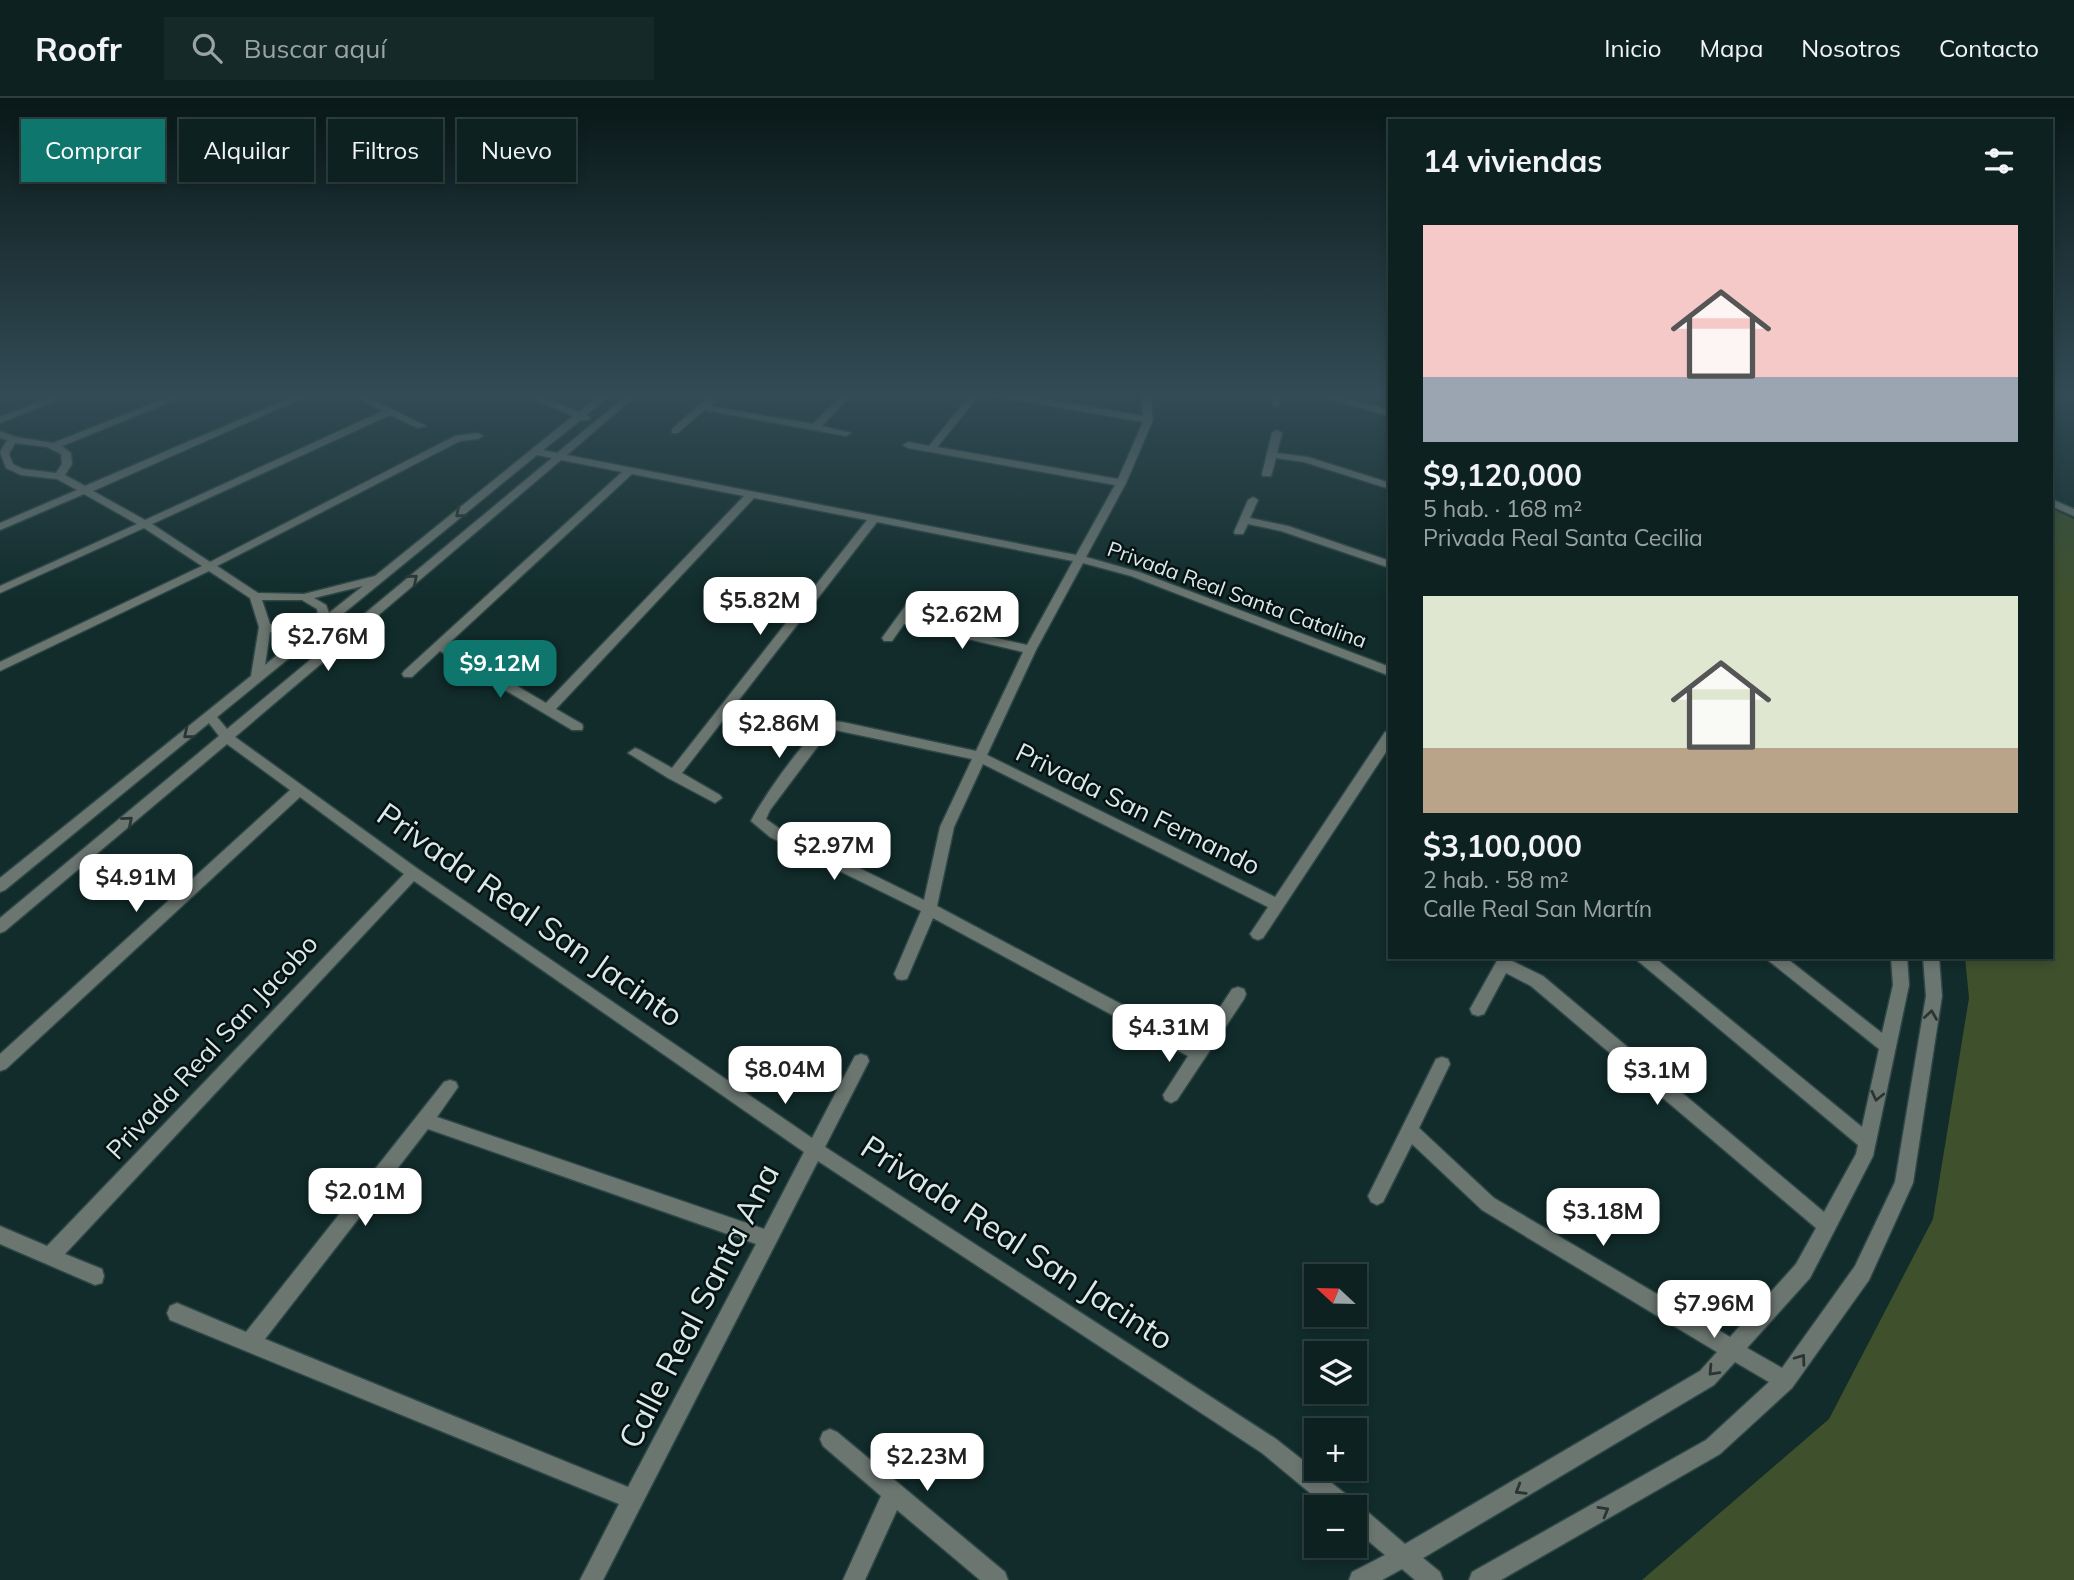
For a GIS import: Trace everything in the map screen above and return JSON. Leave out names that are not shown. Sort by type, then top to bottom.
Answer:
[{"type":"street","points":[[59,476],[67,462]]},
{"type":"street","points":[[0,527],[151,462]]},
{"type":"street","points":[[0,590],[280,462]]},
{"type":"street","points":[[0,667],[208,567],[411,462]]},
{"type":"street","points":[[0,886],[524,462]]},
{"type":"street","points":[[0,927],[228,738],[347,634],[553,462]]},
{"type":"street","name":"Privada Real Santa Catalina","points":[[591,462],[1081,559],[1135,574],[1388,671]]},
{"type":"street","points":[[1005,462],[1121,483]]},
{"type":"street","points":[[902,974],[929,909],[947,827],[977,757],[1030,650],[1081,559],[1130,462]]},
{"type":"street","points":[[1267,474],[1269,462]]},
{"type":"street","points":[[1315,462],[1388,485]]},
{"type":"street","points":[[5,468],[59,476],[145,524],[255,596],[304,597],[381,578]]},
{"type":"street","points":[[408,674],[630,470]]},
{"type":"street","points":[[548,709],[751,495]]},
{"type":"street","points":[[1239,532],[1253,500]]},
{"type":"street","points":[[2053,503],[2074,513]]},
{"type":"street","points":[[673,775],[873,520]]},
{"type":"street","points":[[1245,520],[1284,528],[1388,564]]},
{"type":"street","points":[[255,596],[265,627],[257,676]]},
{"type":"street","points":[[304,597],[322,607],[324,615],[319,628]]},
{"type":"street","points":[[888,638],[913,603]]},
{"type":"street","points":[[901,620],[1030,650]]},
{"type":"street","points":[[265,627],[299,633],[319,628],[347,634]]},
{"type":"street","points":[[439,645],[578,727]]},
{"type":"street","name":"Privada Real San Jacinto","points":[[210,716],[228,738],[297,792],[413,873],[814,1149],[1269,1446],[1329,1495]]},
{"type":"street","name":"Privada San Fernando","points":[[929,909],[775,833],[758,821],[764,808],[819,735],[832,726],[977,757],[1277,905]]},
{"type":"street","points":[[1258,934],[1388,738]]},
{"type":"street","points":[[635,754],[715,798]]},
{"type":"street","points":[[0,1064],[297,792]]},
{"type":"street","name":"Privada Real San Jacobo","points":[[50,1256],[413,873]]},
{"type":"street","points":[[929,909],[1199,1054]]},
{"type":"street","points":[[1645,959],[1867,1142]]},
{"type":"street","points":[[1777,959],[1888,1046]]},
{"type":"street","points":[[1360,1580],[1707,1378],[1803,1271],[1864,1156],[1901,985],[1899,959]]},
{"type":"street","points":[[1480,1580],[1713,1447],[1785,1381],[1862,1273],[1904,1183],[1934,996],[1931,959]]},
{"type":"street","points":[[1478,1009],[1505,961],[1537,981],[1827,1226]]},
{"type":"street","points":[[1171,1095],[1238,994]]},
{"type":"street","name":"Calle Real Santa Ana","points":[[591,1580],[766,1239],[861,1061]]},
{"type":"street","points":[[1377,1196],[1442,1064]]},
{"type":"street","points":[[248,1344],[450,1087]]},
{"type":"street","points":[[424,1120],[766,1239]]},
{"type":"street","points":[[1409,1130],[1489,1204],[1734,1348],[1785,1381]]},
{"type":"street","points":[[0,1235],[95,1276]]},
{"type":"street","points":[[177,1313],[632,1499]]},
{"type":"street","points":[[830,1439],[997,1580]]},
{"type":"street","points":[[854,1580],[894,1493]]},
{"type":"street","points":[[1367,1525],[1432,1580]]},
{"type":"green space","points":[[2053,509],[2074,519],[2074,1580],[1642,1580],[1829,1419],[1933,1219],[1969,998],[1965,959],[2053,959]]}]
